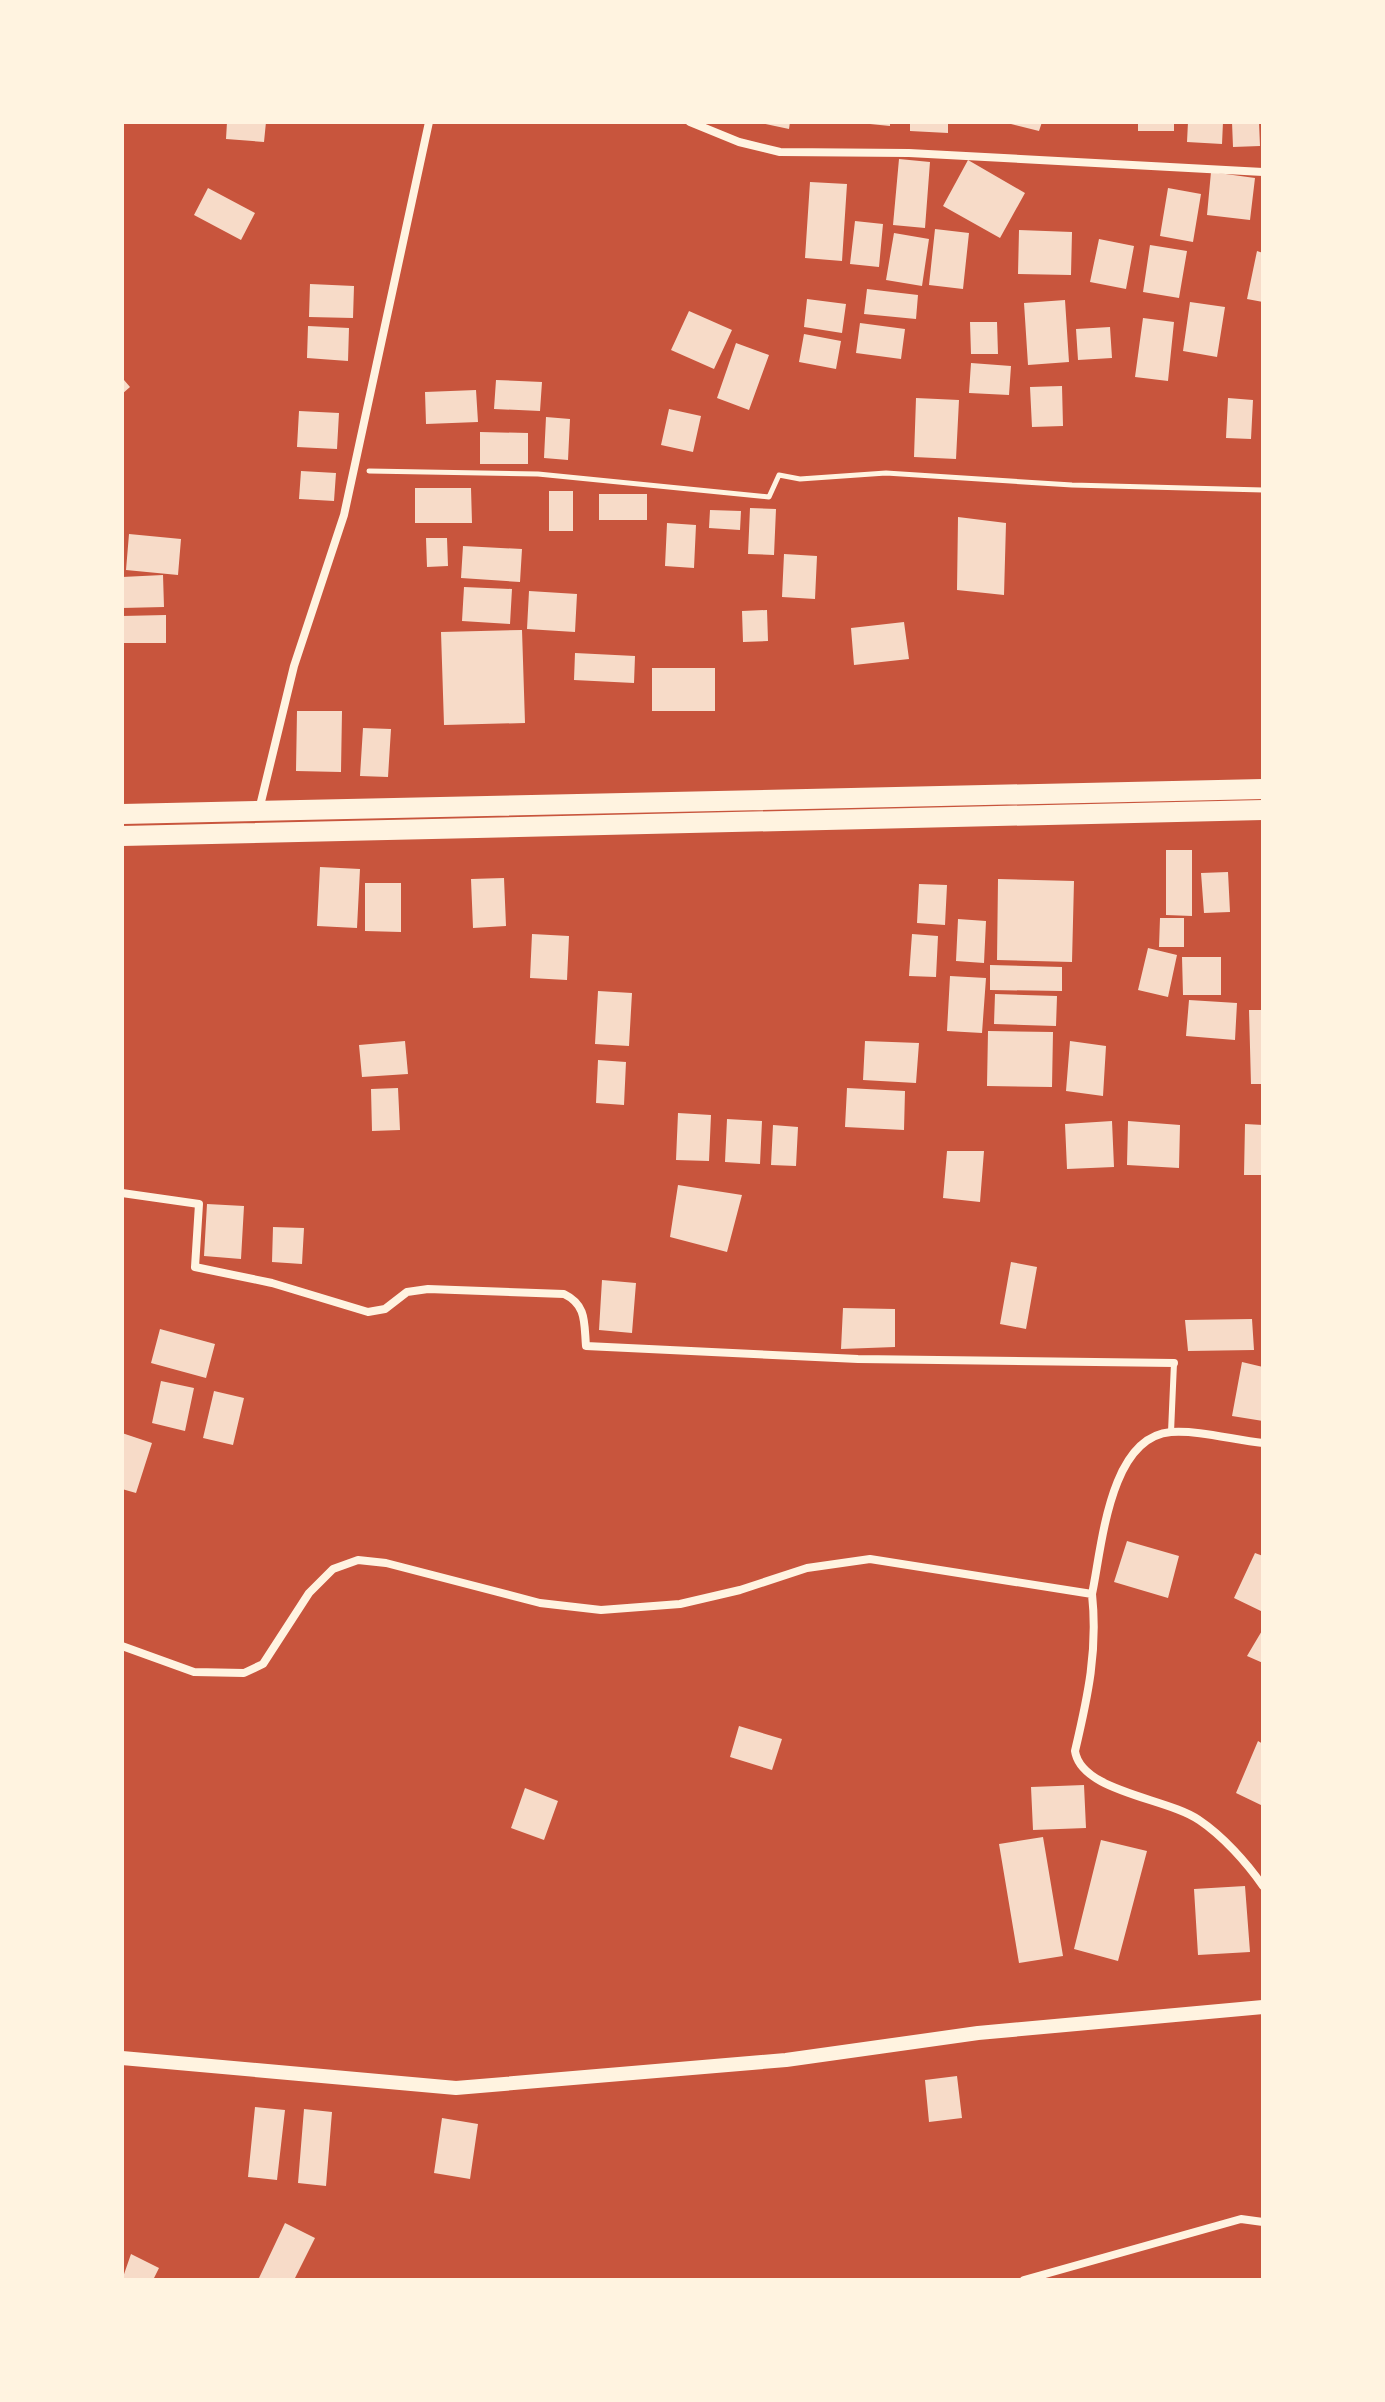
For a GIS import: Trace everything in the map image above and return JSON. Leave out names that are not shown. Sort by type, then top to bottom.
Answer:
[{"type":"main road","points":[[122,836],[1263,789]]},
{"type":"main road","points":[[122,814],[259,811],[639,815],[1263,810]]},
{"type":"street","points":[[259,811],[294,666],[344,515],[429,122]]},
{"type":"street","points":[[690,122],[739,142],[780,152],[909,153],[1263,172]]},
{"type":"street","points":[[122,1193],[199,1204],[195,1267],[272,1283],[368,1312],[385,1309],[407,1292],[428,1289],[564,1294],[578,1301],[583,1310],[586,1346],[858,1359],[1174,1363]]},
{"type":"street","points":[[1263,1443],[1171,1432],[1148,1438],[1121,1468],[1092,1594],[1096,1636],[1093,1673],[1075,1751],[1082,1769],[1107,1784],[1202,1821],[1253,1871],[1263,1886]]},
{"type":"street","points":[[122,1646],[194,1672],[244,1673],[263,1664],[309,1593],[333,1569],[358,1560],[386,1563],[540,1603],[601,1610],[680,1604],[740,1590],[807,1568],[870,1559],[1092,1594]]},
{"type":"street","points":[[122,2058],[456,2088],[786,2060],[978,2033],[1263,2007]]},
{"type":"street","points":[[1024,2280],[1241,2219],[1263,2222]]},
{"type":"lane","points":[[1171,1432],[1174,1363]]},
{"type":"path","points":[[353,470],[538,474],[769,497],[779,475],[800,479],[886,473],[1072,485],[1263,490]]},
{"type":"building","points":[[227,122],[266,122],[264,142],[226,139]]},
{"type":"building","points":[[756,122],[790,122],[789,129]]},
{"type":"building","points":[[890,122],[890,126],[870,124]]},
{"type":"building","points":[[910,122],[948,122],[948,133],[910,131]]},
{"type":"building","points":[[1003,122],[1042,122],[1039,131]]},
{"type":"building","points":[[1138,122],[1174,122],[1174,131],[1138,131]]},
{"type":"building","points":[[1188,122],[1223,122],[1222,144],[1187,142]]},
{"type":"building","points":[[1232,122],[1259,122],[1260,146],[1233,147]]},
{"type":"building","points":[[899,159],[930,162],[925,228],[893,225]]},
{"type":"building","points":[[968,160],[1025,193],[1000,238],[943,206]]},
{"type":"building","points":[[1211,172],[1255,178],[1250,220],[1207,215]]},
{"type":"building","points":[[810,182],[847,184],[842,261],[805,258]]},
{"type":"building","points":[[208,188],[255,213],[241,240],[194,215]]},
{"type":"building","points":[[1168,188],[1201,194],[1193,242],[1160,236]]},
{"type":"building","points":[[855,221],[883,224],[879,267],[850,264]]},
{"type":"building","points":[[935,229],[969,233],[963,289],[929,285]]},
{"type":"building","points":[[1019,230],[1072,232],[1071,275],[1018,274]]},
{"type":"building","points":[[894,233],[929,239],[922,286],[886,280]]},
{"type":"building","points":[[1099,239],[1134,246],[1126,289],[1090,282]]},
{"type":"building","points":[[1150,245],[1187,251],[1179,298],[1143,292]]},
{"type":"building","points":[[1257,251],[1263,253],[1263,302],[1247,299]]},
{"type":"building","points":[[310,284],[354,286],[353,318],[309,317]]},
{"type":"building","points":[[867,289],[918,295],[916,319],[864,314]]},
{"type":"building","points":[[807,299],[846,304],[842,333],[804,327]]},
{"type":"building","points":[[1065,300],[1069,362],[1028,365],[1024,303]]},
{"type":"building","points":[[1190,302],[1225,307],[1217,357],[1183,351]]},
{"type":"building","points":[[689,311],[732,330],[714,369],[671,350]]},
{"type":"building","points":[[1143,318],[1174,322],[1168,381],[1135,377]]},
{"type":"building","points":[[970,322],[997,322],[998,354],[971,354]]},
{"type":"building","points":[[860,323],[905,329],[901,359],[856,353]]},
{"type":"building","points":[[308,326],[349,328],[348,361],[307,358]]},
{"type":"building","points":[[1110,327],[1112,358],[1078,360],[1076,329]]},
{"type":"building","points":[[804,334],[841,341],[836,369],[799,362]]},
{"type":"building","points":[[736,343],[769,355],[749,410],[717,398]]},
{"type":"building","points":[[971,363],[1011,366],[1009,395],[969,393]]},
{"type":"building","points":[[496,380],[542,382],[540,411],[494,409]]},
{"type":"building","points":[[122,381],[130,387],[122,394]]},
{"type":"building","points":[[1062,386],[1063,426],[1032,427],[1030,387]]},
{"type":"building","points":[[476,390],[478,422],[426,424],[425,392]]},
{"type":"building","points":[[916,398],[959,400],[956,459],[914,457]]},
{"type":"building","points":[[1228,398],[1253,400],[1251,439],[1226,438]]},
{"type":"building","points":[[669,409],[701,416],[693,452],[661,445]]},
{"type":"building","points":[[299,411],[339,413],[337,449],[297,447]]},
{"type":"building","points":[[546,417],[570,419],[568,460],[544,458]]},
{"type":"building","points":[[480,432],[528,433],[528,464],[480,464]]},
{"type":"building","points":[[301,471],[336,473],[334,501],[299,499]]},
{"type":"building","points":[[415,488],[471,488],[472,523],[415,523]]},
{"type":"building","points":[[549,491],[573,491],[573,531],[549,531]]},
{"type":"building","points":[[599,494],[647,494],[647,520],[599,520]]},
{"type":"building","points":[[750,508],[776,509],[774,555],[748,554]]},
{"type":"building","points":[[710,510],[741,511],[740,530],[709,528]]},
{"type":"building","points":[[958,517],[1006,523],[1004,595],[957,590]]},
{"type":"building","points":[[667,523],[696,525],[694,568],[665,566]]},
{"type":"building","points":[[129,534],[181,539],[178,575],[126,570]]},
{"type":"building","points":[[426,538],[447,538],[448,566],[427,567]]},
{"type":"building","points":[[463,546],[522,549],[520,582],[461,578]]},
{"type":"building","points":[[784,554],[817,556],[815,599],[782,597]]},
{"type":"building","points":[[163,575],[164,607],[122,608],[122,577]]},
{"type":"building","points":[[464,587],[512,589],[510,624],[462,621]]},
{"type":"building","points":[[529,591],[577,594],[575,632],[527,629]]},
{"type":"building","points":[[767,610],[768,641],[743,642],[742,611]]},
{"type":"building","points":[[166,615],[166,643],[122,643],[122,616]]},
{"type":"building","points":[[904,622],[909,659],[854,665],[851,628]]},
{"type":"building","points":[[522,630],[525,723],[444,725],[441,632]]},
{"type":"building","points":[[575,653],[635,656],[634,683],[574,680]]},
{"type":"building","points":[[652,668],[715,668],[715,711],[652,711]]},
{"type":"building","points":[[297,711],[342,711],[341,772],[296,771]]},
{"type":"building","points":[[363,728],[391,729],[388,777],[360,776]]},
{"type":"building","points":[[1166,850],[1192,850],[1192,916],[1166,915]]},
{"type":"building","points":[[320,867],[360,869],[357,928],[317,926]]},
{"type":"building","points":[[1228,872],[1230,912],[1204,913],[1201,873]]},
{"type":"building","points":[[504,878],[506,926],[473,928],[471,879]]},
{"type":"building","points":[[998,879],[1074,881],[1072,962],[997,960]]},
{"type":"building","points":[[365,883],[401,883],[401,932],[365,931]]},
{"type":"building","points":[[919,884],[947,885],[945,925],[917,923]]},
{"type":"building","points":[[1160,918],[1184,918],[1184,947],[1159,947]]},
{"type":"building","points":[[958,919],[986,921],[984,963],[956,961]]},
{"type":"building","points":[[532,934],[569,936],[567,980],[530,978]]},
{"type":"building","points":[[912,934],[938,936],[936,977],[909,976]]},
{"type":"building","points":[[1148,948],[1177,955],[1168,997],[1138,990]]},
{"type":"building","points":[[1182,957],[1221,957],[1221,995],[1183,995]]},
{"type":"building","points":[[990,965],[1062,967],[1062,991],[990,990]]},
{"type":"building","points":[[950,976],[986,978],[982,1033],[947,1031]]},
{"type":"building","points":[[598,991],[632,993],[629,1046],[595,1044]]},
{"type":"building","points":[[995,994],[1057,996],[1056,1026],[994,1024]]},
{"type":"building","points":[[1189,1000],[1237,1003],[1235,1040],[1186,1036]]},
{"type":"building","points":[[1249,1010],[1263,1010],[1263,1084],[1251,1084]]},
{"type":"building","points":[[988,1031],[1053,1032],[1052,1087],[987,1086]]},
{"type":"building","points":[[405,1041],[408,1074],[362,1077],[359,1045]]},
{"type":"building","points":[[865,1041],[919,1043],[916,1083],[863,1080]]},
{"type":"building","points":[[1070,1041],[1106,1046],[1103,1096],[1066,1091]]},
{"type":"building","points":[[598,1060],[626,1062],[624,1105],[596,1103]]},
{"type":"building","points":[[398,1088],[400,1130],[372,1131],[371,1089]]},
{"type":"building","points":[[847,1088],[905,1091],[904,1130],[845,1127]]},
{"type":"building","points":[[678,1113],[711,1115],[709,1161],[676,1160]]},
{"type":"building","points":[[727,1119],[762,1121],[760,1164],[725,1162]]},
{"type":"building","points":[[1112,1121],[1114,1167],[1067,1169],[1065,1124]]},
{"type":"building","points":[[1128,1121],[1180,1125],[1179,1168],[1127,1165]]},
{"type":"building","points":[[1245,1124],[1263,1125],[1263,1175],[1244,1175]]},
{"type":"building","points":[[773,1125],[798,1127],[796,1166],[771,1165]]},
{"type":"building","points":[[947,1151],[984,1151],[980,1202],[943,1198]]},
{"type":"building","points":[[678,1185],[742,1195],[727,1252],[670,1237]]},
{"type":"building","points":[[207,1204],[244,1206],[241,1259],[204,1256]]},
{"type":"building","points":[[273,1227],[304,1228],[302,1264],[272,1262]]},
{"type":"building","points":[[1011,1262],[1037,1267],[1026,1329],[1000,1324]]},
{"type":"building","points":[[602,1280],[636,1283],[632,1333],[599,1330]]},
{"type":"building","points":[[843,1308],[895,1309],[895,1347],[841,1349]]},
{"type":"building","points":[[1252,1319],[1254,1350],[1188,1351],[1185,1320]]},
{"type":"building","points":[[160,1329],[215,1344],[206,1378],[151,1363]]},
{"type":"building","points":[[1242,1362],[1263,1367],[1263,1421],[1232,1416]]},
{"type":"building","points":[[161,1381],[194,1388],[185,1431],[152,1423]]},
{"type":"building","points":[[214,1391],[244,1398],[233,1445],[203,1438]]},
{"type":"building","points":[[122,1433],[152,1443],[136,1493],[122,1489]]},
{"type":"building","points":[[1127,1541],[1179,1556],[1168,1598],[1114,1582]]},
{"type":"building","points":[[1255,1553],[1263,1556],[1263,1612],[1234,1598]]},
{"type":"building","points":[[1263,1629],[1263,1663],[1247,1656]]},
{"type":"building","points":[[739,1726],[782,1739],[772,1770],[730,1757]]},
{"type":"building","points":[[1258,1741],[1263,1744],[1263,1806],[1236,1793]]},
{"type":"building","points":[[1084,1785],[1086,1828],[1033,1830],[1031,1787]]},
{"type":"building","points":[[525,1788],[558,1801],[544,1840],[511,1828]]},
{"type":"building","points":[[1043,1837],[1063,1956],[1019,1963],[999,1844]]},
{"type":"building","points":[[1101,1840],[1147,1851],[1118,1961],[1074,1949]]},
{"type":"building","points":[[1245,1886],[1250,1952],[1198,1955],[1194,1889]]},
{"type":"building","points":[[957,2076],[962,2118],[929,2122],[925,2080]]},
{"type":"building","points":[[255,2107],[285,2110],[277,2180],[248,2177]]},
{"type":"building","points":[[304,2109],[332,2112],[326,2186],[298,2183]]},
{"type":"building","points":[[442,2118],[478,2124],[470,2179],[434,2173]]},
{"type":"building","points":[[285,2223],[315,2238],[294,2280],[262,2280],[259,2278]]},
{"type":"building","points":[[131,2254],[159,2268],[153,2280],[122,2280]]}]
